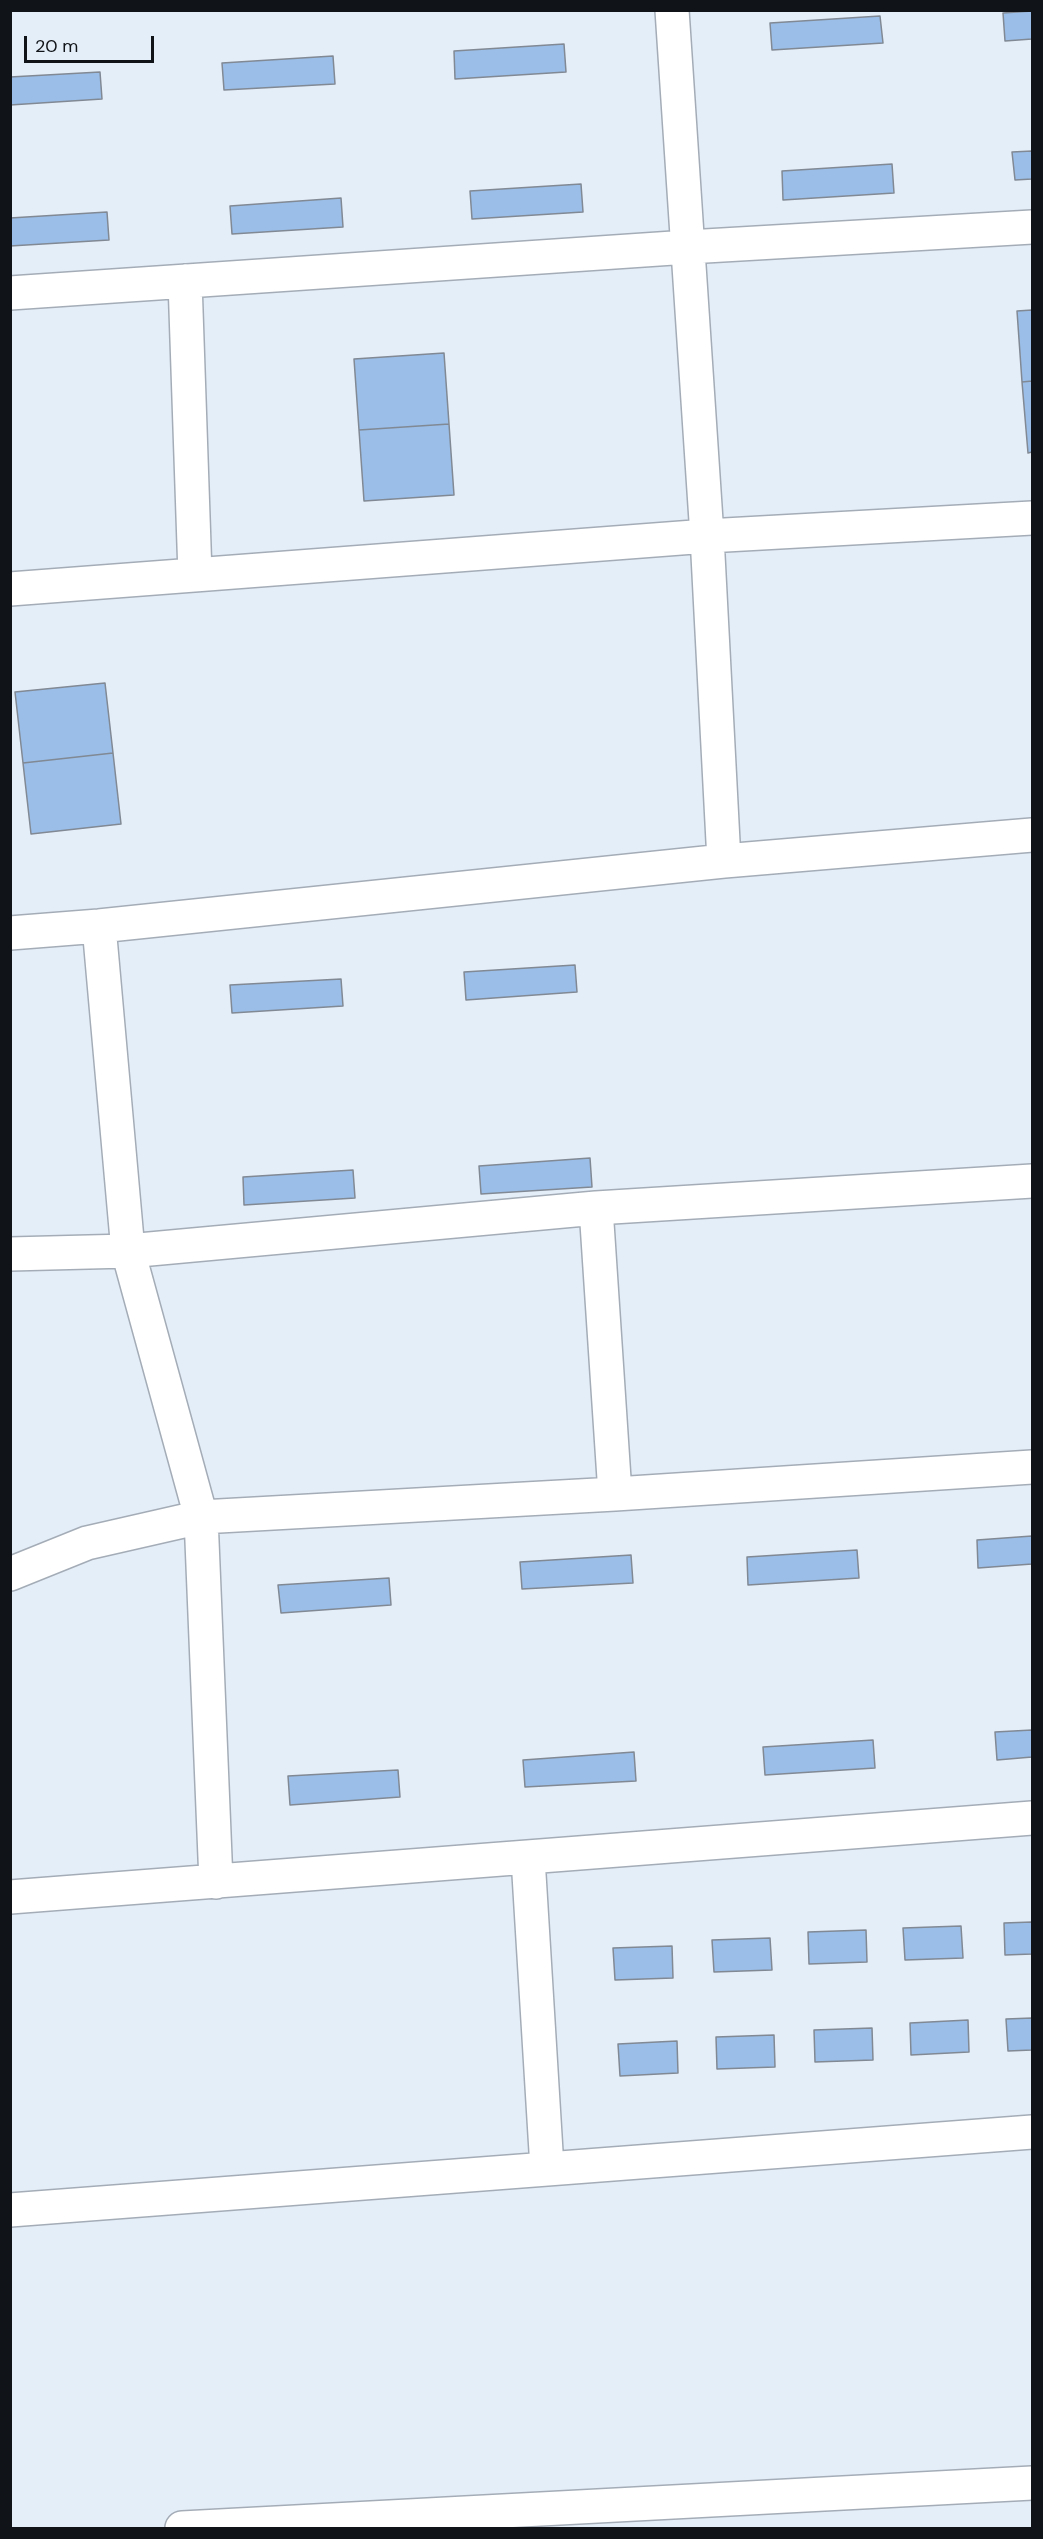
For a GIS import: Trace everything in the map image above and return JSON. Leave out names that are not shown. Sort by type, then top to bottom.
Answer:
[{"type":"street","points":[[672,10],[707,536],[724,861]]},
{"type":"street","points":[[10,293],[688,247],[1032,227]]},
{"type":"street","points":[[185,281],[195,575]]},
{"type":"street","points":[[10,589],[707,536],[1032,518]]},
{"type":"street","points":[[10,933],[99,926],[724,861],[1032,835]]},
{"type":"street","points":[[99,926],[128,1251],[201,1517],[216,1882]]},
{"type":"street","points":[[10,1254],[128,1251],[596,1208],[1032,1182]]},
{"type":"street","points":[[596,1208],[615,1494]]},
{"type":"street","points":[[10,1574],[87,1543],[201,1517],[615,1494],[1032,1467]]},
{"type":"street","points":[[10,1897],[1032,1818]]},
{"type":"street","points":[[528,1858],[548,2168]]},
{"type":"street","points":[[10,2210],[1032,2132]]},
{"type":"street","points":[[182,2529],[1032,2483]]},
{"type":"building","points":[[1032,11],[1032,39],[1005,41],[1003,13]]},
{"type":"building","points":[[880,16],[883,43],[772,50],[770,23]]},
{"type":"building","points":[[564,44],[566,72],[455,79],[454,51]]},
{"type":"building","points":[[333,56],[335,84],[224,90],[222,63]]},
{"type":"building","points":[[100,72],[102,99],[10,105],[10,77]]},
{"type":"building","points":[[1032,151],[1032,179],[1015,180],[1012,152]]},
{"type":"building","points":[[892,164],[894,193],[783,200],[782,171]]},
{"type":"building","points":[[581,184],[583,212],[472,219],[470,191]]},
{"type":"building","points":[[341,198],[343,227],[232,234],[230,206]]},
{"type":"building","points":[[107,212],[109,240],[10,246],[10,218]]},
{"type":"building","points":[[1032,310],[1032,381],[1022,382],[1017,311]]},
{"type":"building","points":[[444,353],[449,424],[359,430],[354,359]]},
{"type":"building","points":[[1032,381],[1032,452],[1028,453],[1022,382]]},
{"type":"building","points":[[449,424],[454,495],[364,501],[359,430]]},
{"type":"building","points":[[105,683],[113,753],[23,763],[15,692]]},
{"type":"building","points":[[113,753],[121,824],[31,834],[23,763]]},
{"type":"building","points":[[575,965],[577,992],[466,1000],[464,972]]},
{"type":"building","points":[[341,979],[343,1006],[232,1013],[230,985]]},
{"type":"building","points":[[590,1158],[592,1187],[481,1194],[479,1166]]},
{"type":"building","points":[[353,1170],[355,1198],[244,1205],[243,1177]]},
{"type":"building","points":[[1032,1536],[1032,1564],[978,1568],[977,1540]]},
{"type":"building","points":[[857,1550],[859,1578],[748,1585],[747,1557]]},
{"type":"building","points":[[631,1555],[633,1583],[522,1589],[520,1562]]},
{"type":"building","points":[[389,1578],[391,1605],[281,1613],[278,1585]]},
{"type":"building","points":[[1032,1730],[1032,1757],[997,1760],[995,1732]]},
{"type":"building","points":[[873,1740],[875,1768],[765,1775],[763,1747]]},
{"type":"building","points":[[634,1752],[636,1781],[525,1787],[523,1760]]},
{"type":"building","points":[[398,1770],[400,1797],[290,1805],[288,1776]]},
{"type":"building","points":[[1032,1922],[1032,1954],[1005,1955],[1004,1923]]},
{"type":"building","points":[[961,1926],[963,1958],[905,1960],[903,1928]]},
{"type":"building","points":[[866,1930],[867,1962],[809,1964],[808,1932]]},
{"type":"building","points":[[770,1938],[772,1970],[714,1972],[712,1940]]},
{"type":"building","points":[[672,1946],[673,1978],[615,1980],[613,1948]]},
{"type":"building","points":[[1032,2018],[1032,2050],[1008,2051],[1006,2019]]},
{"type":"building","points":[[968,2020],[969,2052],[911,2055],[910,2023]]},
{"type":"building","points":[[872,2028],[873,2060],[815,2062],[814,2030]]},
{"type":"building","points":[[774,2035],[775,2067],[717,2069],[716,2037]]},
{"type":"building","points":[[677,2041],[678,2073],[620,2076],[618,2044]]}]
